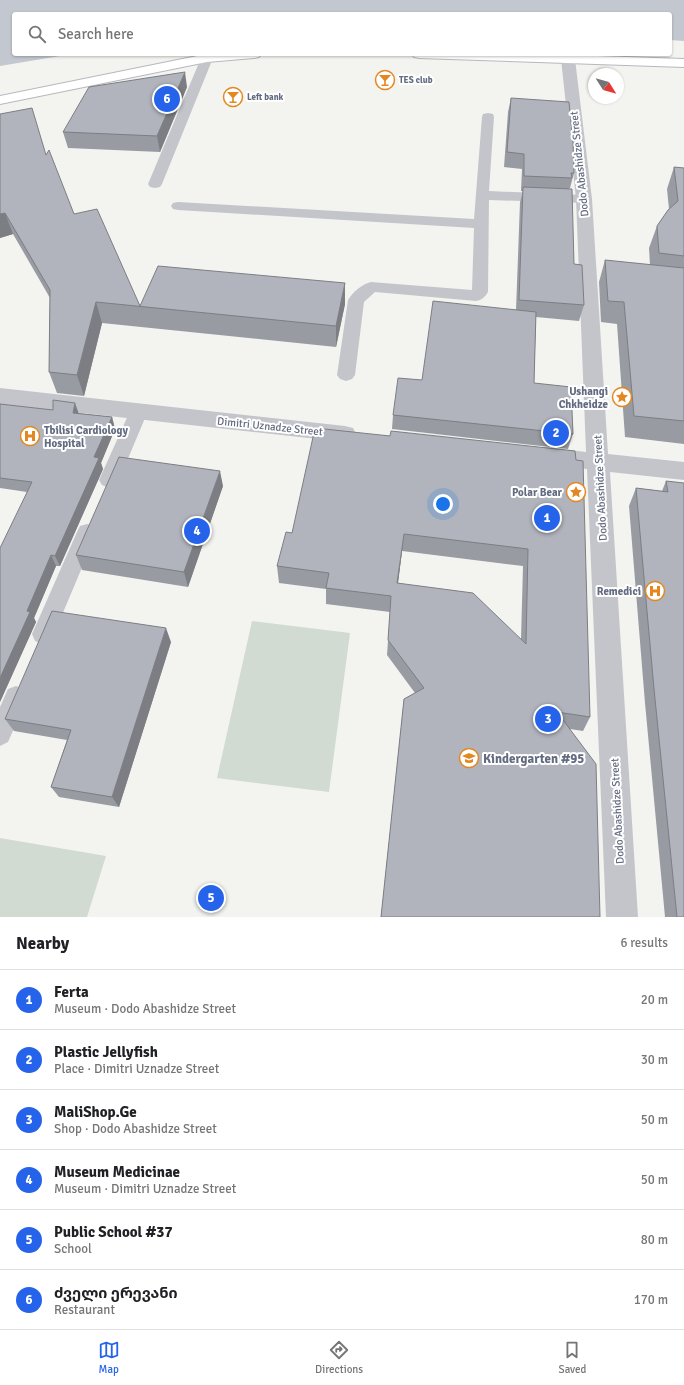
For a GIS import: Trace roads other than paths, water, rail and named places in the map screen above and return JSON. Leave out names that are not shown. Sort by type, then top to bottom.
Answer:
[{"type":"main road","points":[[0,100],[207,58],[230,56]]},
{"type":"main road","points":[[479,56],[684,63]]},
{"type":"street","name":"Dodo Abashidze Street","points":[[568,59],[584,199],[597,276],[598,462],[622,917]]},
{"type":"street","name":"Dimitri Uznadze Street","points":[[0,396],[360,436]]},
{"type":"street","points":[[527,454],[684,471]]},
{"type":"lane","points":[[155,184],[207,58]]},
{"type":"lane","points":[[346,374],[356,300],[371,287],[476,296],[480,292],[482,195],[488,117]]},
{"type":"lane","points":[[482,195],[584,199]]},
{"type":"lane","points":[[178,206],[482,224]]},
{"type":"lane","points":[[35,653],[139,411]]},
{"type":"lane","points":[[0,734],[22,682]]},
{"type":"place","name":"TES club","points":[[385,80]]},
{"type":"place","name":"Left bank","points":[[233,97]]},
{"type":"place","name":"ძველი ერევანი","points":[[167,99]]},
{"type":"place","name":"Ushangi Chkheidze","points":[[622,397]]},
{"type":"place","name":"Plastic Jellyfish","points":[[556,433]]},
{"type":"place","name":"Tbilisi Cardiology Hospital","points":[[30,436]]},
{"type":"place","name":"Polar Bear","points":[[576,492]]},
{"type":"place","name":"Ferta","points":[[547,518]]},
{"type":"place","name":"Museum Medicinae","points":[[197,531]]},
{"type":"place","name":"Remedici","points":[[655,591]]},
{"type":"place","name":"MaliShop.Ge","points":[[548,719]]},
{"type":"place","name":"Kindergarten #95","points":[[469,758]]},
{"type":"place","name":"Public School #37","points":[[211,898]]}]
